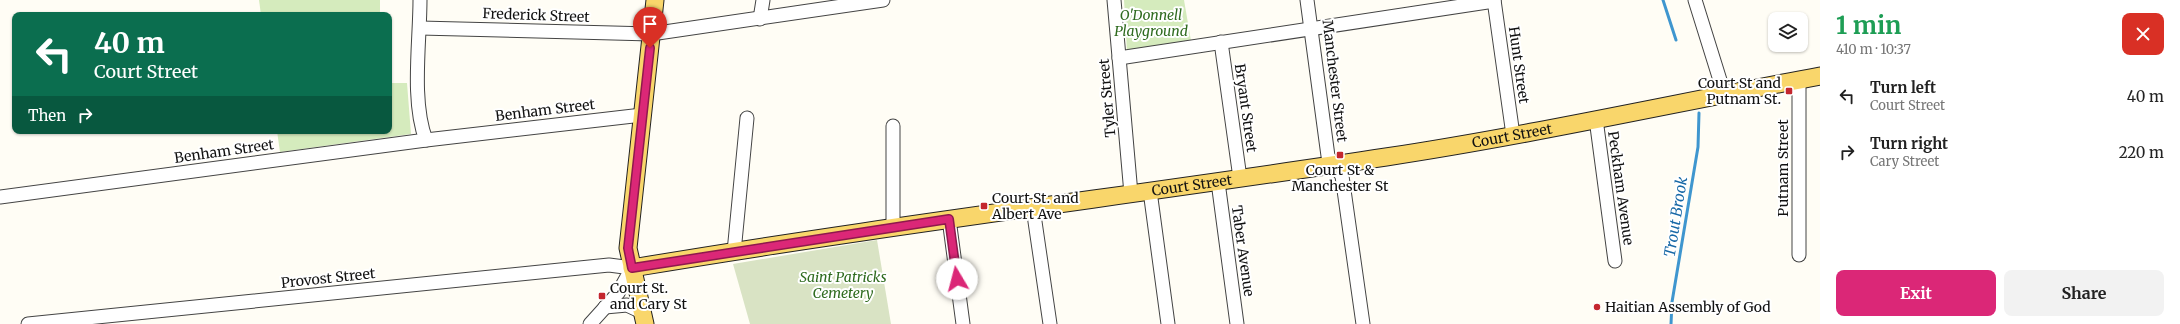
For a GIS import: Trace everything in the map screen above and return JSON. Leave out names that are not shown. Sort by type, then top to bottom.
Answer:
[{"type":"main road","points":[[644,318],[628,248],[655,0]]},
{"type":"main road","name":"Court Street","points":[[632,268],[893,226],[1218,182],[1334,164],[1513,135],[1724,93],[1820,76]]},
{"type":"street","points":[[420,0],[420,28],[417,64],[422,128],[426,140]]},
{"type":"street","points":[[760,19],[763,0]]},
{"type":"street","name":"Frederick Street","points":[[420,28],[651,34],[883,0]]},
{"type":"street","name":"Tyler Street","points":[[1114,0],[1131,194]]},
{"type":"street","name":"Manchester Street","points":[[1307,0],[1312,28],[1316,74],[1328,156],[1342,176],[1363,324]]},
{"type":"street","points":[[1119,58],[1494,0]]},
{"type":"street","name":"Hunt Street","points":[[1494,0],[1513,135]]},
{"type":"street","points":[[1695,0],[1724,93]]},
{"type":"street","name":"Bryant Street","points":[[1221,42],[1240,178]]},
{"type":"street","name":"Putnam Street","points":[[1799,80],[1800,256]]},
{"type":"street","name":"Benham Street","points":[[0,197],[426,140],[642,115]]},
{"type":"street","points":[[734,252],[747,118]]},
{"type":"street","name":"Peckham Avenue","points":[[1596,119],[1615,261]]},
{"type":"street","points":[[893,126],[893,226]]},
{"type":"street","name":"Taber Avenue","points":[[1218,182],[1237,324]]},
{"type":"street","points":[[1150,191],[1168,324]]},
{"type":"street","points":[[1033,208],[1050,324]]},
{"type":"street","points":[[949,219],[964,324]]},
{"type":"street","name":"Provost Street","points":[[28,324],[609,265],[632,268]]},
{"type":"street","points":[[590,324],[618,293],[632,268]]},
{"type":"street","points":[[606,307],[627,305],[644,318]]},
{"type":"green space","points":[[259,0],[380,0],[380,12],[261,12]]},
{"type":"green space","name":"O'Donnell Playground","points":[[1124,0],[1184,0],[1191,41],[1127,51]]},
{"type":"green space","points":[[392,83],[407,83],[411,134],[280,152],[277,134],[392,134]]},
{"type":"green space","name":"Saint Patricks Cemetery","points":[[877,240],[891,324],[750,324],[733,264]]},
{"type":"waterway","name":"Trout Brook","points":[[1663,0],[1676,40]]},
{"type":"waterway","name":"Trout Brook","points":[[1671,324],[1672,302],[1698,147],[1699,113]]},
{"type":"place","name":"Court St and Putnam St.","points":[[1789,91]]},
{"type":"place","name":"Court St & Manchester St","points":[[1340,155]]},
{"type":"place","name":"Court St. and Albert Ave","points":[[984,206]]},
{"type":"place","name":"Court St. and Cary St","points":[[602,296]]},
{"type":"place","name":"Haitian Assembly of God","points":[[1597,307]]},
{"type":"route","points":[[650,48],[628,248],[632,268],[893,226],[949,219],[957,279]]}]
